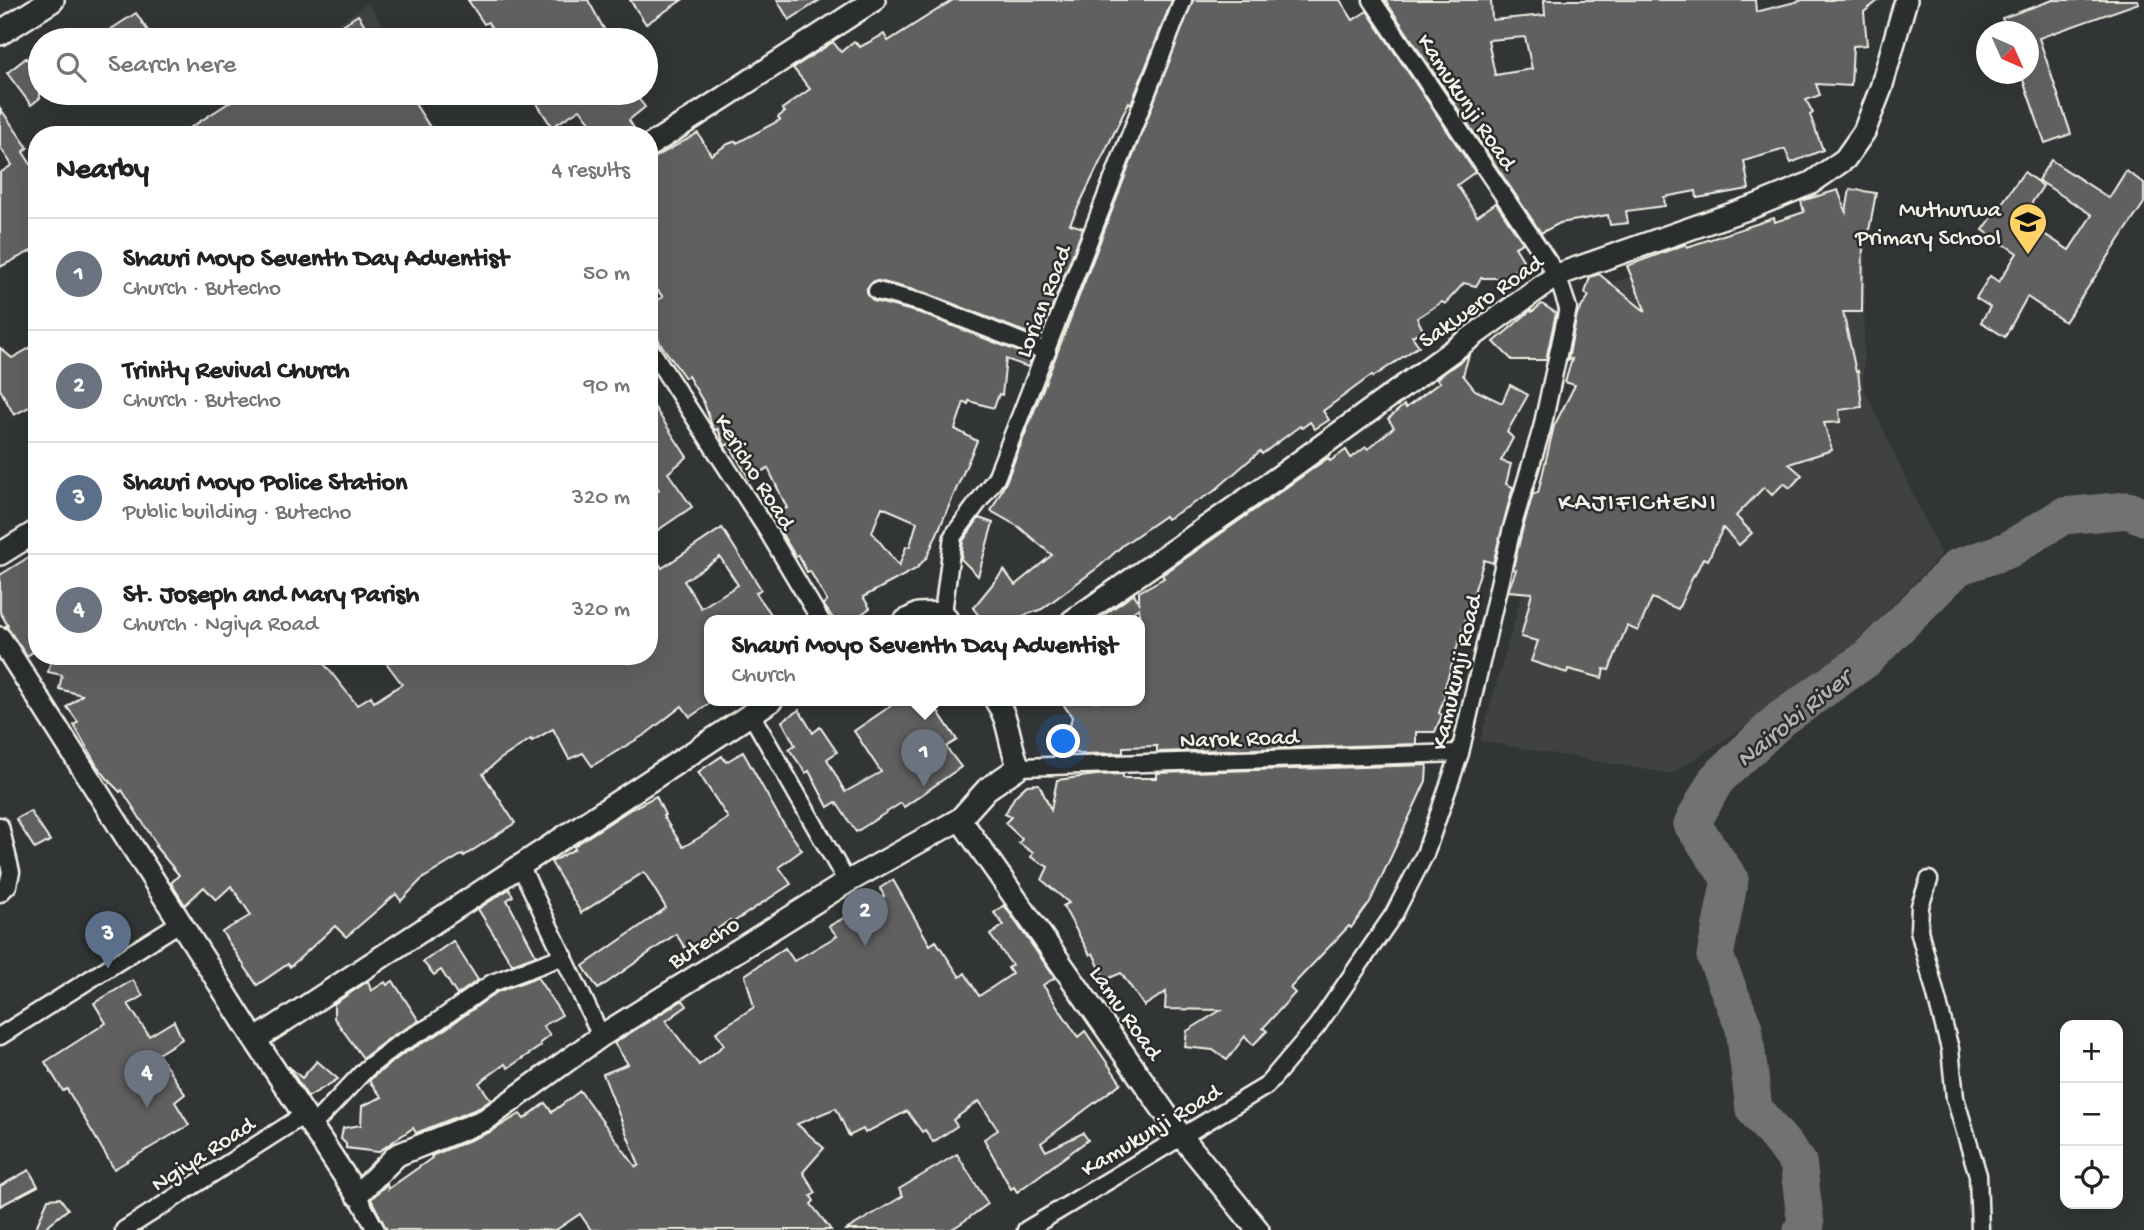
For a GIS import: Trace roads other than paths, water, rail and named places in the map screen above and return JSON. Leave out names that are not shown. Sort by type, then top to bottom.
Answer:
[{"type":"main road","points":[[0,33],[52,0]]},
{"type":"street","points":[[658,140],[874,0]]},
{"type":"street","name":"Lorian Road","points":[[946,615],[953,537],[996,478],[1183,0]]},
{"type":"street","name":"Kamukunji Road","points":[[1026,1230],[1266,1086],[1317,1026],[1394,914],[1425,854],[1460,753],[1512,528],[1542,428],[1568,308],[1557,275],[1372,0]]},
{"type":"street","name":"Sakwero Road","points":[[1081,615],[1277,478],[1557,275],[1789,192],[1811,183],[1845,159],[1864,132],[1881,88],[1906,0]]},
{"type":"street","points":[[877,291],[922,303],[1047,352]]},
{"type":"street","name":"Kericho Road","points":[[658,360],[767,530],[817,615]]},
{"type":"street","points":[[0,554],[28,537]]},
{"type":"street","points":[[0,638],[255,1040],[357,1195],[376,1230]]},
{"type":"street","points":[[255,1040],[764,706]]},
{"type":"street","points":[[1000,706],[1003,711],[1012,754],[1019,767]]},
{"type":"street","points":[[751,715],[847,881]]},
{"type":"street","name":"Narok Road","points":[[1019,767],[1460,753]]},
{"type":"street","name":"Butecho","points":[[357,1195],[397,1155],[485,1120],[601,1036],[847,881],[960,818],[988,789],[1019,767]]},
{"type":"street","name":"Lamu Road","points":[[960,818],[1182,1137],[1258,1230]]},
{"type":"street","points":[[0,826],[11,872],[8,885],[0,893]]},
{"type":"street","points":[[520,865],[601,1036]]},
{"type":"street","points":[[1929,880],[1920,906],[1919,930],[1950,1049],[1955,1098],[1978,1175],[1980,1230]]},
{"type":"street","points":[[0,1036],[181,922]]},
{"type":"street","name":"Ngiya Road","points":[[124,1230],[308,1120],[397,1045],[431,1026],[492,983],[564,956]]},
{"type":"waterway","name":"Nairobi River","points":[[1802,1230],[1806,1225],[1798,1162],[1754,1109],[1744,1028],[1715,956],[1730,879],[1692,824],[1716,780],[1781,719],[1865,660],[1958,567],[2008,550],[2063,516],[2128,510],[2144,517]]},
{"type":"place","name":"Muthurwa Primary School","points":[[2028,256]]},
{"type":"place","name":"Shauri Moyo Seventh Day Adventist","points":[[924,787]]},
{"type":"place","name":"Trinity Revival Church","points":[[865,946]]},
{"type":"place","name":"Shauri Moyo Police Station","points":[[108,969]]},
{"type":"place","name":"St. Joseph and Mary Parish","points":[[147,1108]]},
{"type":"district","name":"KAJIFICHENI","points":[[1638,500]]}]
